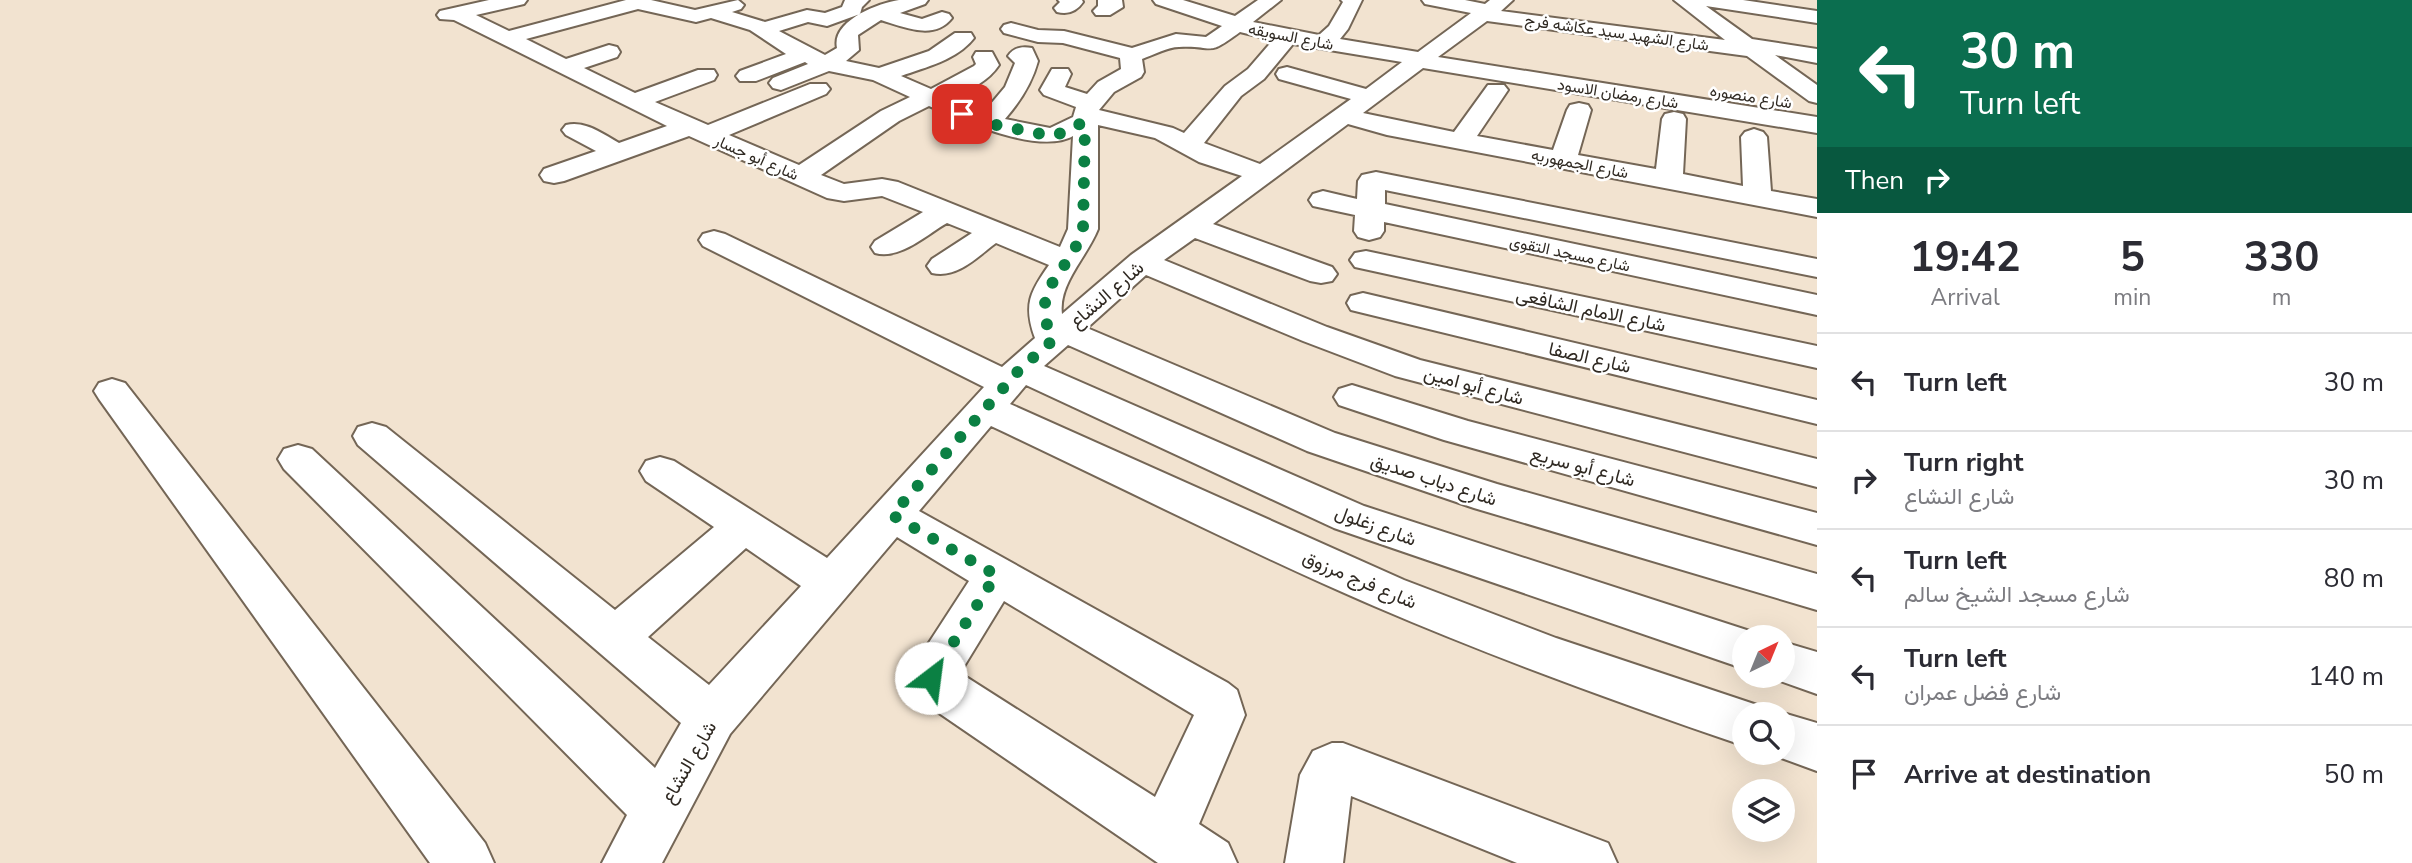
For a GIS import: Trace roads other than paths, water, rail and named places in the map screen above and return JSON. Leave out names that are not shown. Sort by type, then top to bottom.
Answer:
[{"type":"street","name":"شارع أبو جسار","points":[[517,0],[444,15],[506,37],[622,96],[841,194],[886,187],[1067,261]]},
{"type":"street","points":[[506,37],[691,0]]},
{"type":"street","points":[[655,6],[696,16],[756,0]]},
{"type":"street","points":[[785,7],[806,16],[826,20],[853,10],[851,5],[859,0]]},
{"type":"street","points":[[781,83],[827,64],[848,50],[846,40],[857,24],[918,0]]},
{"type":"street","name":"شارع السويقه","points":[[1163,0],[1246,20],[1287,37],[1426,56]]},
{"type":"street","points":[[1219,0],[1246,20]]},
{"type":"street","points":[[1011,29],[1038,36],[1070,39],[1210,44],[1271,0]]},
{"type":"street","points":[[1323,43],[1348,15],[1353,1],[1351,0]]},
{"type":"street","name":"شارع الشهيد سيد عكاشه فرج","points":[[1432,0],[1754,51]]},
{"type":"street","points":[[1684,0],[1705,9],[1817,35]]},
{"type":"street","points":[[1070,39],[1099,8]]},
{"type":"street","name":"شارع النشاع","points":[[631,863],[712,718],[1005,387],[1058,335],[1142,262],[1490,8]]},
{"type":"street","points":[[1705,9],[1817,17]]},
{"type":"street","points":[[1705,9],[1754,51],[1817,96]]},
{"type":"street","points":[[712,12],[757,26],[804,55],[827,64],[855,72],[880,75],[905,86],[930,89],[966,83],[988,65],[984,57]]},
{"type":"street","points":[[881,13],[923,26],[942,18]]},
{"type":"street","points":[[677,28],[706,37],[806,16]]},
{"type":"street","points":[[1186,146],[1233,92],[1256,74],[1287,37]]},
{"type":"street","points":[[880,75],[937,57],[963,38]]},
{"type":"street","points":[[1153,43],[1223,72]]},
{"type":"street","points":[[930,89],[987,123],[1054,136],[1087,114],[1106,87],[1133,72],[1131,58],[1153,43]]},
{"type":"street","points":[[1754,51],[1817,56]]},
{"type":"street","points":[[1754,51],[1817,68]]},
{"type":"street","points":[[564,67],[609,52]]},
{"type":"street","points":[[987,123],[1008,102],[1022,82],[1027,61],[1019,56],[1024,53]]},
{"type":"street","points":[[748,76],[804,55]]},
{"type":"street","name":"شارع منصوره","points":[[1426,56],[1569,64],[1817,106]]},
{"type":"street","name":"شارع رمضان الاسود","points":[[1426,56],[1817,125]]},
{"type":"street","points":[[622,96],[665,71]]},
{"type":"street","points":[[554,175],[617,152],[761,112],[855,72]]},
{"type":"street","points":[[1060,74],[1052,90],[1087,114],[1164,132],[1208,156],[1263,174]]},
{"type":"street","name":"شارع الجمهوريه","points":[[1287,74],[1357,107],[1461,141],[1817,208]]},
{"type":"street","points":[[622,96],[706,75]]},
{"type":"street","points":[[801,176],[930,89]]},
{"type":"street","points":[[1461,141],[1496,90]]},
{"type":"street","points":[[732,96],[761,112]]},
{"type":"street","points":[[1563,160],[1579,110]]},
{"type":"street","points":[[1058,335],[1045,324],[1043,308],[1046,293],[1078,245],[1083,229],[1087,114]]},
{"type":"street","points":[[1669,180],[1674,119]]},
{"type":"street","points":[[575,130],[617,152]]},
{"type":"street","points":[[1754,137],[1757,197]]},
{"type":"street","points":[[1368,234],[1372,181],[1376,180],[1817,268]]},
{"type":"street","name":"شارع مسجد التقوى","points":[[1323,200],[1368,234],[1658,272],[1817,305]]},
{"type":"street","points":[[886,247],[946,211]]},
{"type":"street","points":[[1191,226],[1321,274]]},
{"type":"street","points":[[943,266],[994,231]]},
{"type":"street","name":"شارع الامام الشافعى","points":[[1368,234],[1817,357]]},
{"type":"street","points":[[1652,235],[1658,272]]},
{"type":"street","points":[[714,240],[1005,387]]},
{"type":"street","name":"شارع أبو امين","points":[[1142,262],[1326,338],[1408,368],[1817,473]]},
{"type":"street","name":"شارع الصفا","points":[[1363,303],[1817,412]]},
{"type":"street","name":"شارع دياب صديق","points":[[1058,335],[1321,442],[1489,496],[1817,593]]},
{"type":"street","name":"شارع زغلول","points":[[1005,387],[1349,517],[1732,645]]},
{"type":"street","name":"شارع فرج مرزوق","points":[[1005,387],[1339,571],[1481,630],[1630,686],[1732,719]]},
{"type":"street","points":[[112,391],[466,863]]},
{"type":"street","name":"شارع أبو سريع","points":[[1352,397],[1458,431],[1817,529]]},
{"type":"street","points":[[372,436],[712,718]]},
{"type":"street","points":[[298,459],[660,810]]},
{"type":"street","points":[[660,471],[831,583]]},
{"type":"street","points":[[892,515],[1210,698],[1219,706],[1220,715],[1166,835]]},
{"type":"street","points":[[615,638],[743,526]]},
{"type":"street","points":[[996,575],[931,678],[1209,863]]},
{"type":"street","points":[[1796,666],[1817,673]]},
{"type":"street","points":[[1795,740],[1817,747]]},
{"type":"street","points":[[1314,863],[1327,775],[1332,768],[1343,768],[1588,863]]}]
